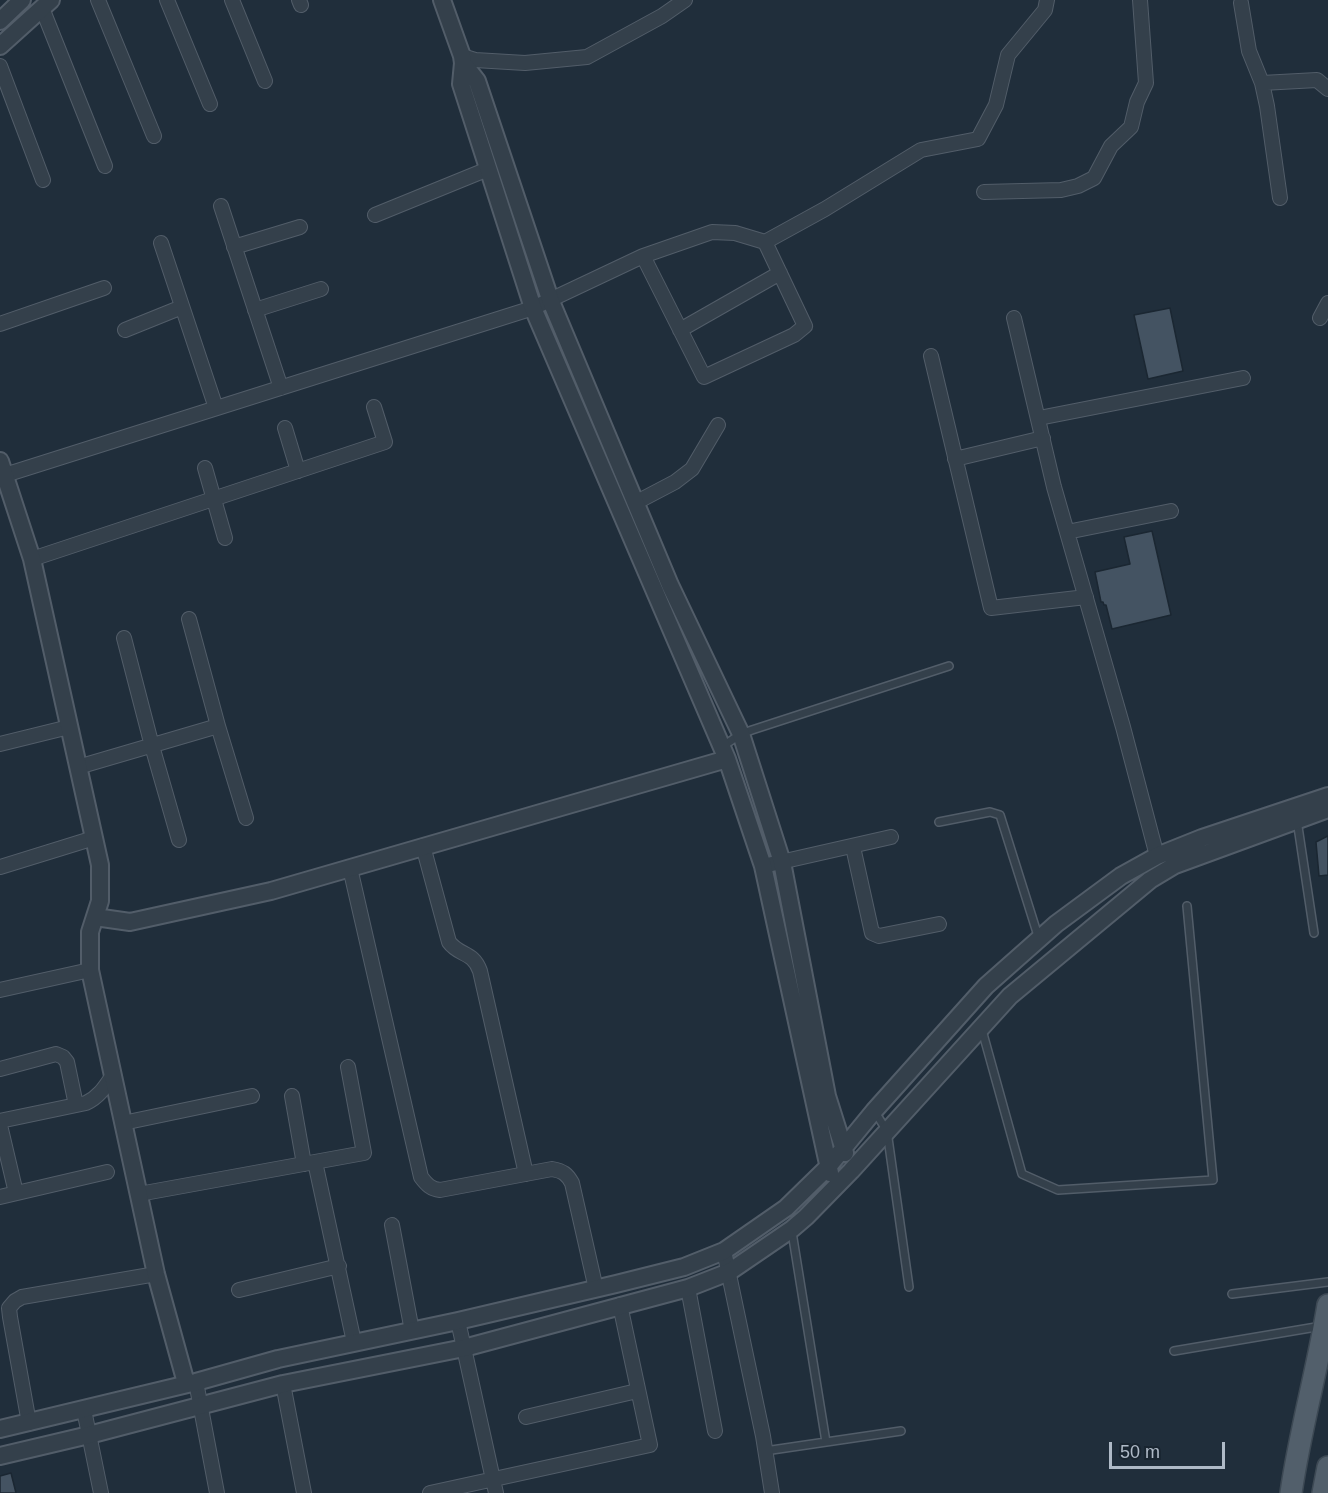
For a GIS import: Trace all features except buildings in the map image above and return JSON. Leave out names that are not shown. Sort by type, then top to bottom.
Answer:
[{"type":"main road","points":[[1291,1493],[1326,1315]]},
{"type":"main road","points":[[1323,1493],[1328,1467]]},
{"type":"street","points":[[0,21],[22,0]]},
{"type":"street","points":[[98,0],[154,136]]},
{"type":"street","points":[[167,0],[210,104]]},
{"type":"street","points":[[232,0],[265,81]]},
{"type":"street","points":[[442,0],[460,51],[477,81],[550,299],[670,585],[741,734],[782,862],[827,1096],[851,1171]]},
{"type":"street","points":[[460,51],[475,60],[525,63],[587,57],[662,16],[685,0]]},
{"type":"street","points":[[217,1493],[202,1406],[191,1383],[156,1274],[90,970],[90,932],[100,901],[100,865],[32,559],[2,468],[216,408],[533,308],[643,256],[712,232],[735,233],[765,242],[921,150],[978,139],[996,105],[1008,55],[1045,10],[1047,0]]},
{"type":"street","points":[[984,192],[1061,190],[1078,186],[1094,178],[1112,146],[1131,127],[1137,102],[1146,82],[1140,0]]},
{"type":"street","points":[[1241,3],[1250,51],[1262,83],[1267,106],[1280,198]]},
{"type":"street","points":[[0,46],[47,4],[105,166]]},
{"type":"street","points":[[460,51],[461,84],[533,308],[724,753],[763,866],[834,1188]]},
{"type":"street","points":[[0,66],[44,180]]},
{"type":"street","points":[[1262,83],[1317,80],[1328,88]]},
{"type":"street","points":[[375,215],[488,169]]},
{"type":"street","points":[[221,206],[281,388]]},
{"type":"street","points":[[234,247],[300,227]]},
{"type":"street","points":[[643,256],[704,377],[794,335],[805,326],[765,242]]},
{"type":"street","points":[[160,243],[216,408]]},
{"type":"street","points":[[680,330],[780,273]]},
{"type":"street","points":[[0,324],[104,288]]},
{"type":"street","points":[[255,310],[321,289]]},
{"type":"street","points":[[1320,318],[1328,303]]},
{"type":"street","points":[[125,330],[182,307]]},
{"type":"street","points":[[1014,318],[1067,532],[1157,856]]},
{"type":"street","points":[[931,356],[991,608],[1086,597]]},
{"type":"street","points":[[1039,418],[1243,378]]},
{"type":"street","points":[[32,559],[385,442],[374,406]]},
{"type":"street","points":[[635,503],[675,482],[692,469],[718,425]]},
{"type":"street","points":[[285,429],[298,471]]},
{"type":"street","points":[[955,459],[1043,438]]},
{"type":"street","points":[[205,468],[225,538]]},
{"type":"street","points":[[1067,532],[1171,511]]},
{"type":"street","points":[[189,619],[246,818]]},
{"type":"street","points":[[124,638],[179,840]]},
{"type":"street","points":[[78,767],[218,726]]},
{"type":"street","points":[[0,744],[69,727]]},
{"type":"street","points":[[95,917],[130,922],[271,891],[724,753]]},
{"type":"street","points":[[0,1456],[283,1384],[464,1348],[688,1287],[729,1272],[792,1229],[851,1171],[1018,988],[1150,879],[1175,865],[1296,813],[1328,796]]},
{"type":"street","points":[[0,1429],[84,1410],[278,1359],[596,1289],[684,1267],[724,1251],[786,1208],[828,1167],[874,1111],[986,986],[1039,939],[1121,876],[1157,856],[1202,838],[1296,813],[1328,809]]},
{"type":"street","points":[[763,866],[891,837]]},
{"type":"street","points":[[0,867],[94,838]]},
{"type":"street","points":[[423,846],[449,942],[458,951],[474,958],[480,971],[526,1174]]},
{"type":"street","points":[[852,846],[872,933],[879,936],[939,924]]},
{"type":"street","points":[[350,868],[422,1177],[433,1189],[440,1190],[552,1169],[562,1171],[568,1175],[572,1184],[596,1289]]},
{"type":"street","points":[[0,990],[90,970]]},
{"type":"street","points":[[0,1069],[57,1054],[67,1062],[76,1105]]},
{"type":"street","points":[[139,1194],[364,1153],[348,1067]]},
{"type":"street","points":[[16,1193],[0,1123],[95,1099],[113,1075]]},
{"type":"street","points":[[123,1123],[252,1096]]},
{"type":"street","points":[[292,1096],[339,1266],[354,1342]]},
{"type":"street","points":[[0,1197],[107,1172]]},
{"type":"street","points":[[392,1225],[412,1331]]},
{"type":"street","points":[[724,1251],[772,1493]]},
{"type":"street","points":[[238,1290],[339,1266]]},
{"type":"street","points":[[29,1423],[9,1308],[22,1297],[156,1274]]},
{"type":"street","points":[[688,1287],[715,1431]]},
{"type":"street","points":[[430,1493],[494,1486],[650,1445],[620,1305]]},
{"type":"street","points":[[458,1321],[494,1486]]},
{"type":"street","points":[[283,1384],[304,1493]]},
{"type":"street","points":[[526,1417],[637,1391]]},
{"type":"street","points":[[84,1410],[101,1493]]},
{"type":"lane","points":[[724,753],[741,734],[949,666]]},
{"type":"lane","points":[[939,822],[990,812],[1000,815],[1039,939]]},
{"type":"lane","points":[[1296,813],[1314,933]]},
{"type":"lane","points":[[981,1028],[1022,1174],[1058,1190],[1213,1180],[1187,906]]},
{"type":"lane","points":[[874,1111],[887,1131],[909,1287]]},
{"type":"lane","points":[[792,1229],[826,1442]]},
{"type":"lane","points":[[1232,1294],[1328,1282]]},
{"type":"lane","points":[[1174,1351],[1326,1315]]},
{"type":"lane","points":[[765,1452],[901,1431]]}]
